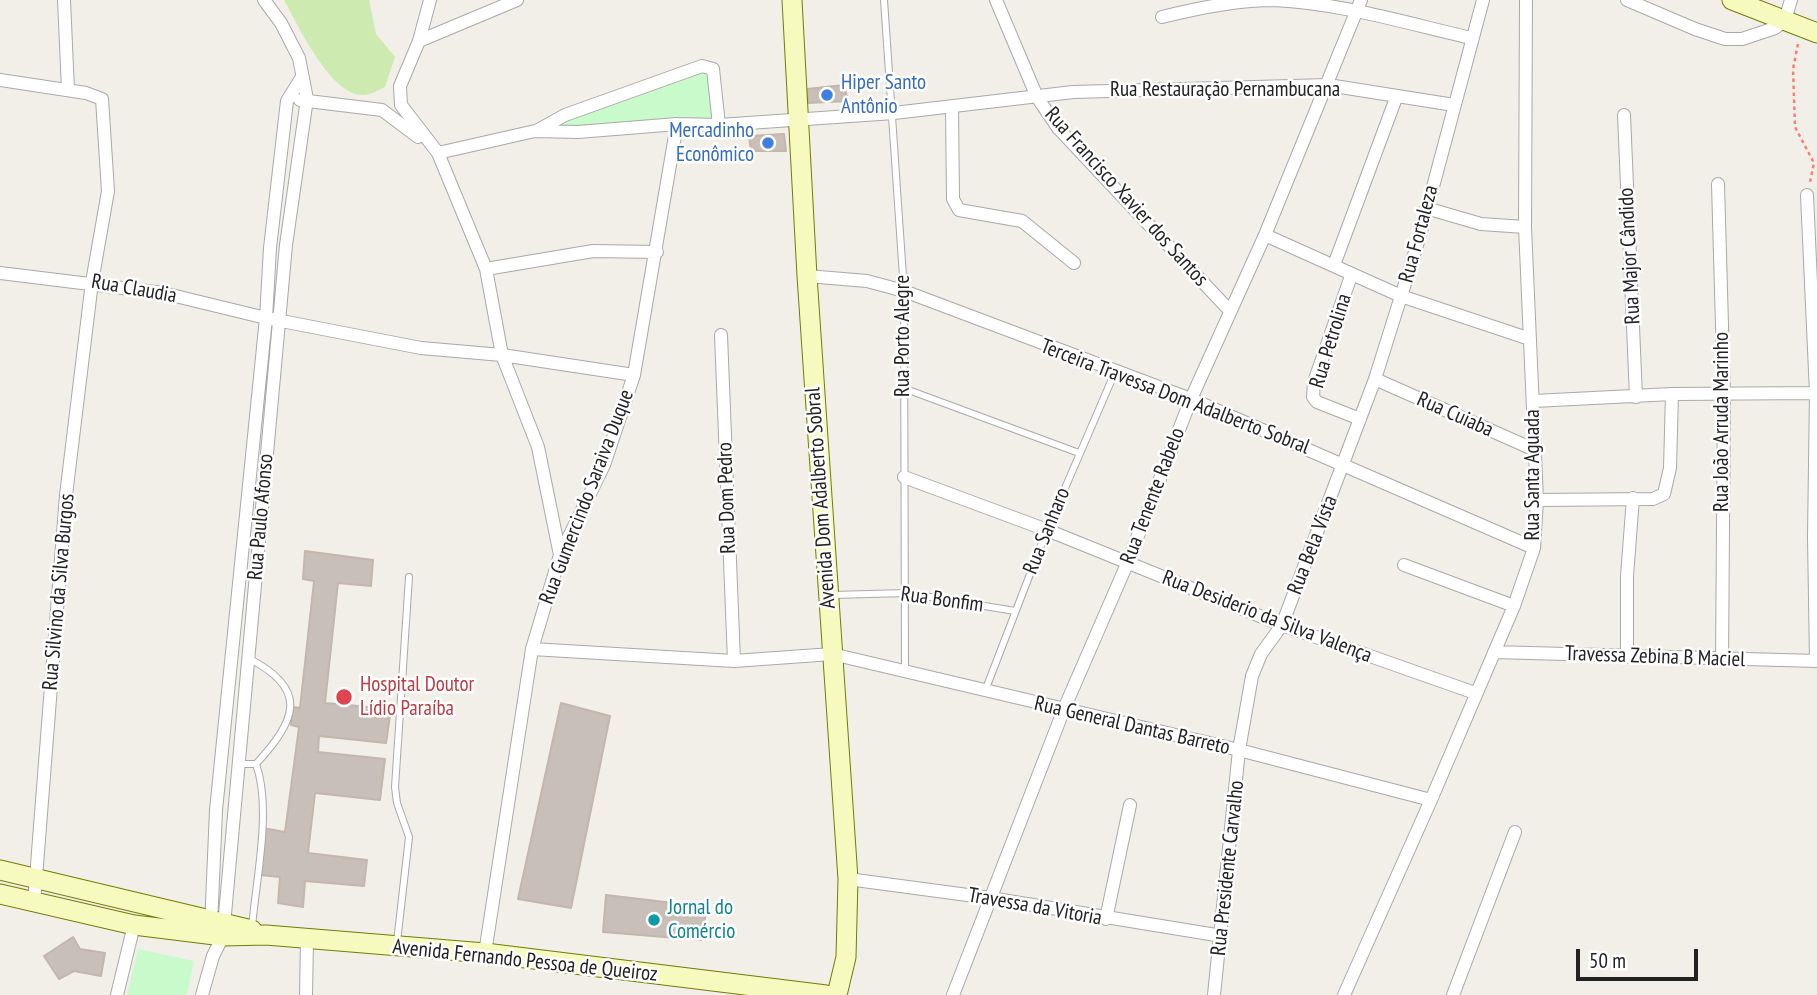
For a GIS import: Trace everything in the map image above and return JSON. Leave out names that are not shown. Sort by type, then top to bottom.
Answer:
[{"type":"street","points":[[0,80],[68,90],[64,0]]},
{"type":"street","points":[[264,0],[281,23],[299,58],[307,99]]},
{"type":"street","points":[[429,0],[419,41],[400,86],[401,105],[438,152],[486,269],[502,355],[538,447],[560,555]]},
{"type":"street","points":[[419,41],[516,0]]},
{"type":"street","name":"Avenida Dom Adalberto Sobral","points":[[792,0],[807,276],[848,879],[846,957],[837,995]]},
{"type":"street","name":"Rua Fortaleza","points":[[1344,464],[1376,379],[1401,296],[1483,0]]},
{"type":"street","name":"Rua Santa Aguada","points":[[1344,995],[1432,800],[1514,606],[1534,548],[1537,500],[1525,227],[1526,0]]},
{"type":"street","points":[[1627,0],[1725,39],[1742,40],[1775,28],[1801,27]]},
{"type":"street","points":[[1732,0],[1801,27]]},
{"type":"street","points":[[1791,0],[1801,27]]},
{"type":"street","name":"Rua Francisco Xavier dos Santos","points":[[998,1],[1037,97],[1058,128],[1230,311]]},
{"type":"street","points":[[1162,17],[1228,3],[1262,1],[1359,5],[1471,38]]},
{"type":"street","name":"Rua Tenente Rabelo","points":[[953,995],[1064,709],[1127,564],[1191,399],[1265,235],[1359,5]]},
{"type":"street","points":[[287,101],[307,99],[382,110],[438,152],[535,131],[565,115],[702,66],[713,69],[719,125]]},
{"type":"street","points":[[287,101],[302,77]]},
{"type":"street","name":"Rua Restauração Pernambucana","points":[[535,131],[578,132],[677,124],[719,125],[800,120],[894,113],[1073,92],[1328,85],[1396,98],[1454,105]]},
{"type":"street","name":"Rua Silvino da Silva Burgos","points":[[34,902],[66,495],[92,282],[107,191],[104,104],[97,97],[68,90]]},
{"type":"street","points":[[1334,265],[1396,98]]},
{"type":"street","name":"Rua Paulo Afonso","points":[[218,928],[238,764],[286,245],[307,99]]},
{"type":"street","name":"Rua Paulo Afonso","points":[[218,928],[221,761],[270,247],[287,101]]},
{"type":"street","points":[[952,107],[953,200],[959,210],[968,214],[1022,220],[1074,263]]},
{"type":"street","name":"Rua Major Cândido","points":[[1624,115],[1636,397]]},
{"type":"street","name":"Rua Gumercindo Saraiva Duque","points":[[485,953],[532,649],[560,555],[604,465],[634,375],[677,124]]},
{"type":"street","name":"Rua João Arruda Marinho","points":[[1718,184],[1724,396],[1722,660]]},
{"type":"street","points":[[1807,195],[1816,393],[1817,661]]},
{"type":"street","points":[[1426,208],[1481,224],[1525,227]]},
{"type":"street","points":[[1265,235],[1401,296],[1530,339]]},
{"type":"street","points":[[486,269],[593,251],[657,252]]},
{"type":"street","name":"Rua Claudia","points":[[0,272],[163,293],[265,318],[421,348],[502,355],[634,375]]},
{"type":"street","name":"Rua Petrolina","points":[[1351,275],[1314,382],[1313,397],[1317,402],[1360,419]]},
{"type":"street","name":"Terceira Travessa Dom Adalberto Sobral","points":[[807,276],[867,281],[904,291],[1191,399],[1534,548]]},
{"type":"street","name":"Rua Dom Pedro","points":[[721,335],[734,661]]},
{"type":"street","name":"Rua Cuiaba","points":[[1376,379],[1535,450]]},
{"type":"street","points":[[258,384],[273,386]]},
{"type":"street","points":[[1534,401],[1672,394],[1724,396],[1816,393]]},
{"type":"street","points":[[1537,500],[1653,499],[1664,494],[1669,481],[1672,394]]},
{"type":"street","points":[[251,456],[267,457]]},
{"type":"street","name":"Rua Bela Vista","points":[[1283,625],[1344,464]]},
{"type":"street","name":"Rua Desiderio da Silva Valença","points":[[904,477],[1046,530],[1283,625],[1475,693]]},
{"type":"street","points":[[1628,657],[1627,576],[1633,498]]},
{"type":"street","points":[[1404,565],[1514,606]]},
{"type":"street","points":[[234,624],[251,625]]},
{"type":"street","name":"Rua Presidente Carvalho","points":[[1214,995],[1240,750],[1252,676],[1261,654],[1283,625]]},
{"type":"street","name":"Rua General Dantas Barreto","points":[[532,649],[734,661],[832,654],[984,692],[1240,750],[1432,800]]},
{"type":"street","name":"Travessa Zebina B Maciel","points":[[1494,652],[1817,661]]},
{"type":"street","points":[[221,761],[238,764]]},
{"type":"street","points":[[1106,919],[1130,805]]},
{"type":"street","points":[[1453,995],[1515,832]]},
{"type":"street","name":"Avenida Fernando Pessoa de Queiroz","points":[[0,870],[218,928],[256,934],[397,948],[485,953],[826,995]]},
{"type":"street","name":"Travessa da Vitoria","points":[[848,879],[990,898],[1222,936]]},
{"type":"street","name":"Avenida Fernando Pessoa de Queiroz","points":[[0,894],[134,925],[218,928]]},
{"type":"street","points":[[117,995],[134,925]]},
{"type":"street","points":[[202,995],[218,928]]},
{"type":"street","points":[[306,995],[307,940]]},
{"type":"lane","name":"Rua Porto Alegre","points":[[884,0],[894,113],[904,291],[905,672]]},
{"type":"lane","name":"Rua Sanharo","points":[[984,692],[1046,530],[1115,372]]},
{"type":"lane","points":[[903,388],[1079,453]]},
{"type":"lane","points":[[397,948],[410,837],[397,803],[396,787],[410,577]]},
{"type":"lane","name":"Rua Bonfim","points":[[828,595],[906,593],[1015,611]]},
{"type":"lane","points":[[238,764],[256,764],[284,732],[290,717],[291,699],[284,685],[263,666],[248,658]]},
{"type":"lane","points":[[256,764],[261,780],[262,807],[256,934]]},
{"type":"path","points":[[1801,27],[1793,81],[1795,127],[1814,163],[1807,195]]},
{"type":"green space","points":[[284,0],[369,0],[376,34],[395,57],[385,87],[364,95],[352,93],[340,85],[317,58]]},
{"type":"green space","points":[[707,67],[719,125],[535,131]]},
{"type":"green space","points":[[138,949],[194,961],[187,995],[127,995]]},
{"type":"building","name":"Hiper Santo Antônio","points":[[844,85],[848,101],[808,103],[807,89]]},
{"type":"building","name":"Mercadinho Econômico","points":[[784,134],[786,151],[751,151],[749,136]]},
{"type":"building","name":"Hospital Doutor Lídio Paraíba","points":[[305,551],[373,560],[371,586],[338,583],[325,703],[391,709],[386,743],[319,736],[318,752],[385,759],[380,800],[315,793],[308,853],[367,860],[364,886],[305,881],[303,907],[278,903],[280,877],[260,875],[263,828],[285,832],[299,727],[291,725],[293,707],[300,708],[314,581],[303,579]]},
{"type":"building","points":[[561,703],[610,716],[571,908],[518,899]]},
{"type":"building","name":"Jornal do Comércio","points":[[606,895],[707,907],[701,940],[603,932]]},
{"type":"building","points":[[73,937],[80,949],[105,953],[101,976],[74,971],[59,979],[44,956]]},
{"type":"place","name":"Hiper Santo Antônio","points":[[827,95]]},
{"type":"place","name":"Mercadinho Econômico","points":[[768,143]]},
{"type":"place","name":"Hospital Doutor Lídio Paraíba","points":[[344,697]]},
{"type":"place","name":"Jornal do Comércio","points":[[654,920]]}]
